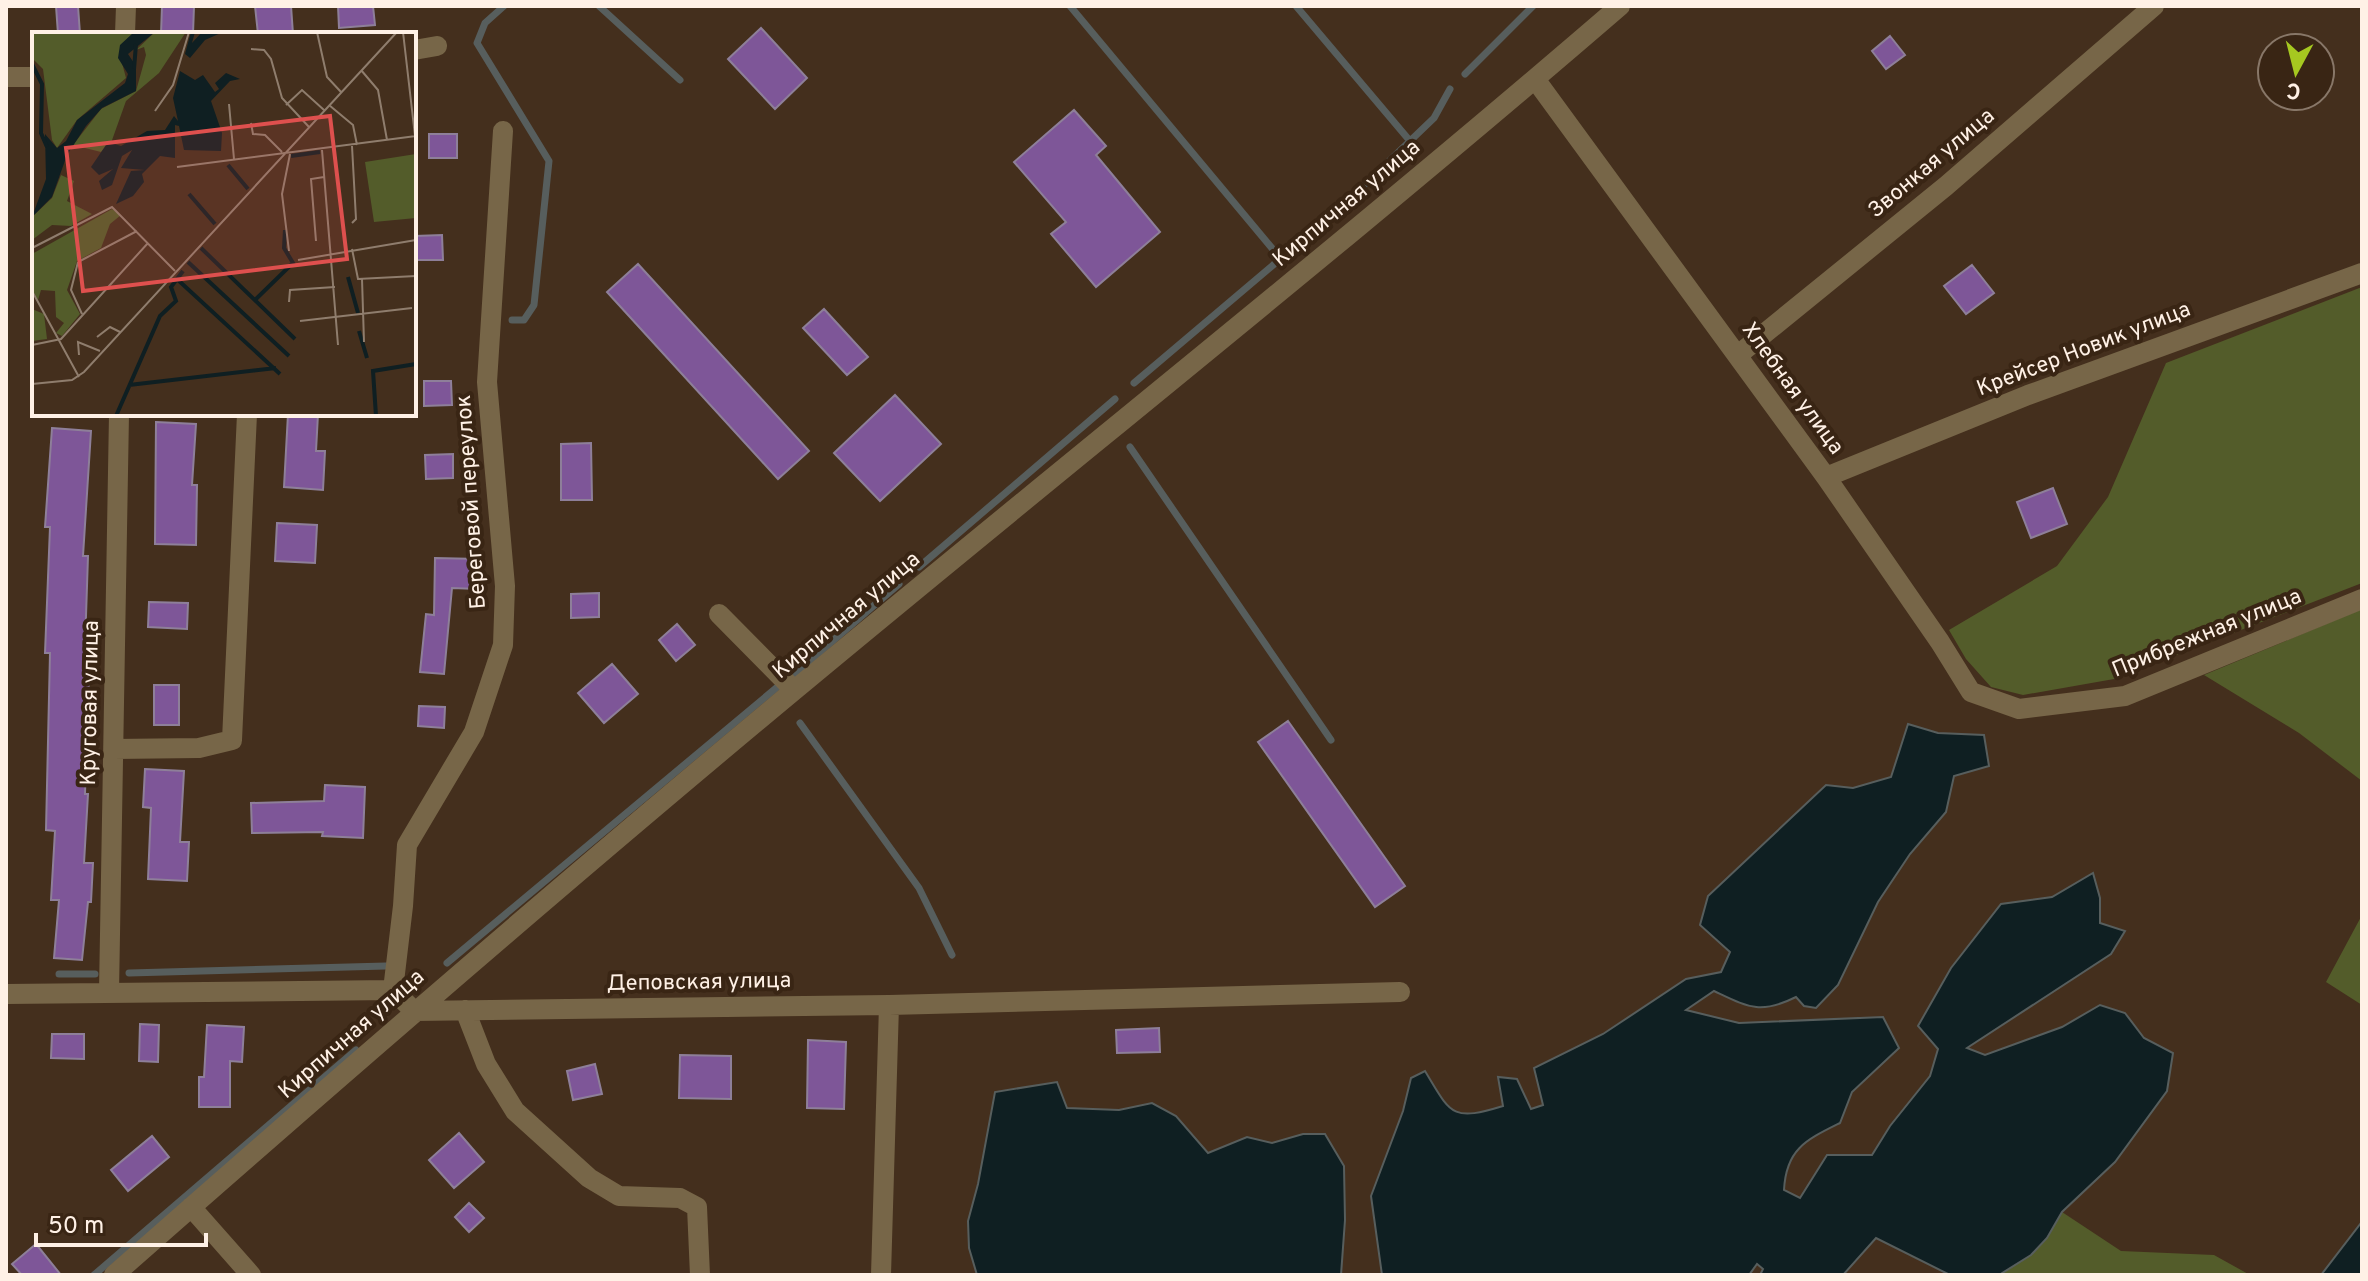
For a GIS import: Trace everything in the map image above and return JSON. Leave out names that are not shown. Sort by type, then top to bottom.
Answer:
[{"type":"street","points":[[125,32],[126,6]]},
{"type":"street","name":"Кирпичная улица","points":[[114,1275],[414,1011],[794,690],[1620,6]]},
{"type":"street","name":"Звонкая улица","points":[[1738,355],[1946,186],[2154,6]]},
{"type":"street","points":[[416,50],[437,46]]},
{"type":"street","points":[[6,77],[32,77]]},
{"type":"street","name":"Хлебная улица","points":[[1535,79],[1826,477],[1971,692],[2019,709]]},
{"type":"street","name":"Береговой переулок","points":[[393,990],[407,845],[474,732],[503,645],[505,586],[487,382],[503,131]]},
{"type":"street","name":"Крейсер Новик улица","points":[[1826,477],[2028,395],[2362,273]]},
{"type":"street","name":"Круговая улица","points":[[109,992],[119,416]]},
{"type":"street","points":[[114,749],[199,748],[232,740],[247,416]]},
{"type":"street","name":"Прибрежная улица","points":[[2019,709],[2125,696],[2362,599]]},
{"type":"street","points":[[719,614],[794,690]]},
{"type":"street","points":[[6,994],[393,990],[414,1011]]},
{"type":"street","name":"Деповская улица","points":[[414,1011],[889,1005],[1400,992]]},
{"type":"street","points":[[881,1275],[889,1005]]},
{"type":"street","points":[[465,1010],[486,1064],[515,1111],[589,1178],[619,1196],[680,1198],[697,1207],[700,1275]]},
{"type":"street","points":[[191,1207],[251,1275]]},
{"type":"green space","points":[[2362,287],[2362,583],[2114,679],[2023,695],[1991,687],[1966,659],[1949,630],[2057,566],[2108,497],[2166,363]]},
{"type":"green space","points":[[2362,609],[2362,781],[2299,733],[2204,675]]},
{"type":"green space","points":[[2362,915],[2362,1005],[2326,982]]},
{"type":"green space","points":[[2062,1212],[2121,1251],[2214,1255],[2250,1275],[1999,1275],[2031,1255],[2047,1238]]},
{"type":"shaded area","points":[[1908,724],[1938,733],[1984,735],[1989,766],[1954,776],[1946,812],[1910,854],[1878,902],[1838,985],[1816,1008],[1804,1006],[1796,997],[1773,1006],[1754,1007],[1714,991],[1686,1010],[1739,1023],[1883,1017],[1899,1048],[1852,1092],[1840,1123],[1808,1141],[1794,1155],[1784,1190],[1800,1198],[1827,1155],[1872,1155],[1890,1126],[1930,1076],[1938,1049],[1918,1026],[1951,968],[2001,904],[2052,897],[2093,873],[2100,898],[2100,923],[2125,931],[2111,954],[1967,1048],[1985,1055],[2062,1027],[2100,1005],[2125,1013],[2144,1038],[2173,1053],[2167,1091],[2115,1162],[2062,1212],[2047,1238],[2031,1255],[1999,1275],[1950,1275],[1876,1238],[1843,1275],[1760,1275],[1763,1269],[1757,1264],[1749,1275],[1382,1275],[1371,1196],[1403,1111],[1411,1078],[1425,1071],[1447,1105],[1462,1113],[1503,1106],[1498,1077],[1517,1079],[1531,1109],[1543,1105],[1534,1068],[1603,1034],[1686,979],[1721,972],[1730,952],[1700,925],[1708,896],[1826,785],[1853,788],[1891,777]]},
{"type":"shaded area","points":[[1057,1082],[1067,1108],[1119,1110],[1152,1103],[1176,1116],[1208,1153],[1247,1137],[1272,1143],[1303,1134],[1325,1134],[1344,1166],[1345,1220],[1341,1275],[977,1275],[969,1248],[968,1221],[995,1092]]},
{"type":"shaded area","points":[[2361,1223],[2362,1275],[2321,1275]]},
{"type":"building","points":[[56,6],[78,6],[80,32],[58,32]]},
{"type":"building","points":[[162,6],[194,6],[193,32],[161,32]]},
{"type":"building","points":[[255,6],[291,6],[293,32],[258,32]]},
{"type":"building","points":[[338,6],[373,6],[375,25],[339,28]]},
{"type":"building","points":[[761,28],[807,78],[775,109],[728,59]]},
{"type":"building","points":[[1890,36],[1905,55],[1886,69],[1872,51]]},
{"type":"building","points":[[1074,110],[1106,146],[1096,155],[1160,232],[1096,287],[1051,234],[1066,222],[1014,162]]},
{"type":"building","points":[[429,134],[457,134],[457,158],[429,158]]},
{"type":"building","points":[[442,235],[443,260],[416,260],[416,236]]},
{"type":"building","points":[[638,264],[809,451],[778,479],[607,292]]},
{"type":"building","points":[[1972,265],[1994,293],[1966,314],[1944,286]]},
{"type":"building","points":[[824,309],[868,357],[847,375],[803,328]]},
{"type":"building","points":[[424,381],[451,381],[452,405],[424,406]]},
{"type":"building","points":[[895,395],[941,444],[880,501],[834,453]]},
{"type":"building","points":[[288,416],[318,416],[316,451],[325,451],[323,490],[284,487]]},
{"type":"building","points":[[156,422],[196,424],[192,485],[197,485],[196,545],[155,544]]},
{"type":"building","points":[[52,428],[91,431],[83,556],[88,556],[84,676],[89,677],[84,863],[93,863],[91,902],[88,902],[82,960],[54,958],[59,900],[51,900],[55,831],[46,830],[50,653],[45,653],[50,527],[45,527]]},
{"type":"building","points":[[591,443],[592,500],[561,500],[561,444]]},
{"type":"building","points":[[453,454],[453,478],[426,479],[425,455]]},
{"type":"building","points":[[2053,488],[2067,524],[2031,538],[2017,502]]},
{"type":"building","points":[[277,523],[317,525],[315,563],[275,561]]},
{"type":"building","points":[[435,558],[478,559],[477,589],[452,588],[444,674],[420,672],[426,614],[434,615]]},
{"type":"building","points":[[599,593],[599,617],[571,618],[571,594]]},
{"type":"building","points":[[149,602],[188,603],[187,629],[148,627]]},
{"type":"building","points":[[677,624],[695,645],[676,661],[659,640]]},
{"type":"building","points":[[612,664],[638,694],[604,723],[578,693]]},
{"type":"building","points":[[154,685],[179,685],[179,725],[154,725]]},
{"type":"building","points":[[419,706],[445,707],[444,728],[418,726]]},
{"type":"building","points":[[1288,721],[1405,886],[1375,907],[1258,742]]},
{"type":"building","points":[[145,769],[184,771],[180,842],[189,842],[187,881],[148,879],[151,808],[143,807]]},
{"type":"building","points":[[325,785],[365,787],[363,838],[322,836],[323,832],[252,833],[251,803],[324,801]]},
{"type":"building","points":[[140,1024],[159,1025],[158,1062],[139,1061]]},
{"type":"building","points":[[207,1025],[244,1027],[242,1062],[230,1061],[230,1107],[199,1107],[199,1077],[204,1077]]},
{"type":"building","points":[[1159,1028],[1160,1052],[1117,1053],[1116,1030]]},
{"type":"building","points":[[52,1034],[84,1034],[84,1059],[51,1058]]},
{"type":"building","points":[[808,1040],[846,1042],[844,1109],[807,1108]]},
{"type":"building","points":[[680,1055],[731,1056],[731,1099],[679,1098]]},
{"type":"building","points":[[595,1064],[602,1094],[573,1100],[567,1071]]},
{"type":"building","points":[[459,1133],[484,1162],[454,1188],[429,1160]]},
{"type":"building","points":[[152,1136],[169,1157],[128,1191],[111,1170]]},
{"type":"building","points":[[469,1203],[484,1218],[469,1232],[455,1217]]},
{"type":"building","points":[[36,1244],[61,1275],[22,1275],[12,1264]]},
{"type":"waterway","points":[[504,6],[485,23],[477,43],[549,161],[534,305],[524,320],[512,320]]},
{"type":"waterway","points":[[599,6],[680,80]]},
{"type":"waterway","points":[[1070,6],[1281,259]]},
{"type":"waterway","points":[[1296,6],[1410,141]]},
{"type":"waterway","points":[[1465,74],[1533,6]]},
{"type":"waterway","points":[[1134,383],[1338,210],[1434,118],[1450,89]]},
{"type":"waterway","points":[[919,567],[1115,399]]},
{"type":"waterway","points":[[1130,447],[1331,740]]},
{"type":"waterway","points":[[793,675],[899,584]]},
{"type":"waterway","points":[[447,963],[781,684]]},
{"type":"waterway","points":[[800,723],[919,888],[952,955]]},
{"type":"waterway","points":[[129,973],[386,966]]},
{"type":"waterway","points":[[59,974],[95,974]]},
{"type":"waterway","points":[[94,1275],[356,1050]]}]
